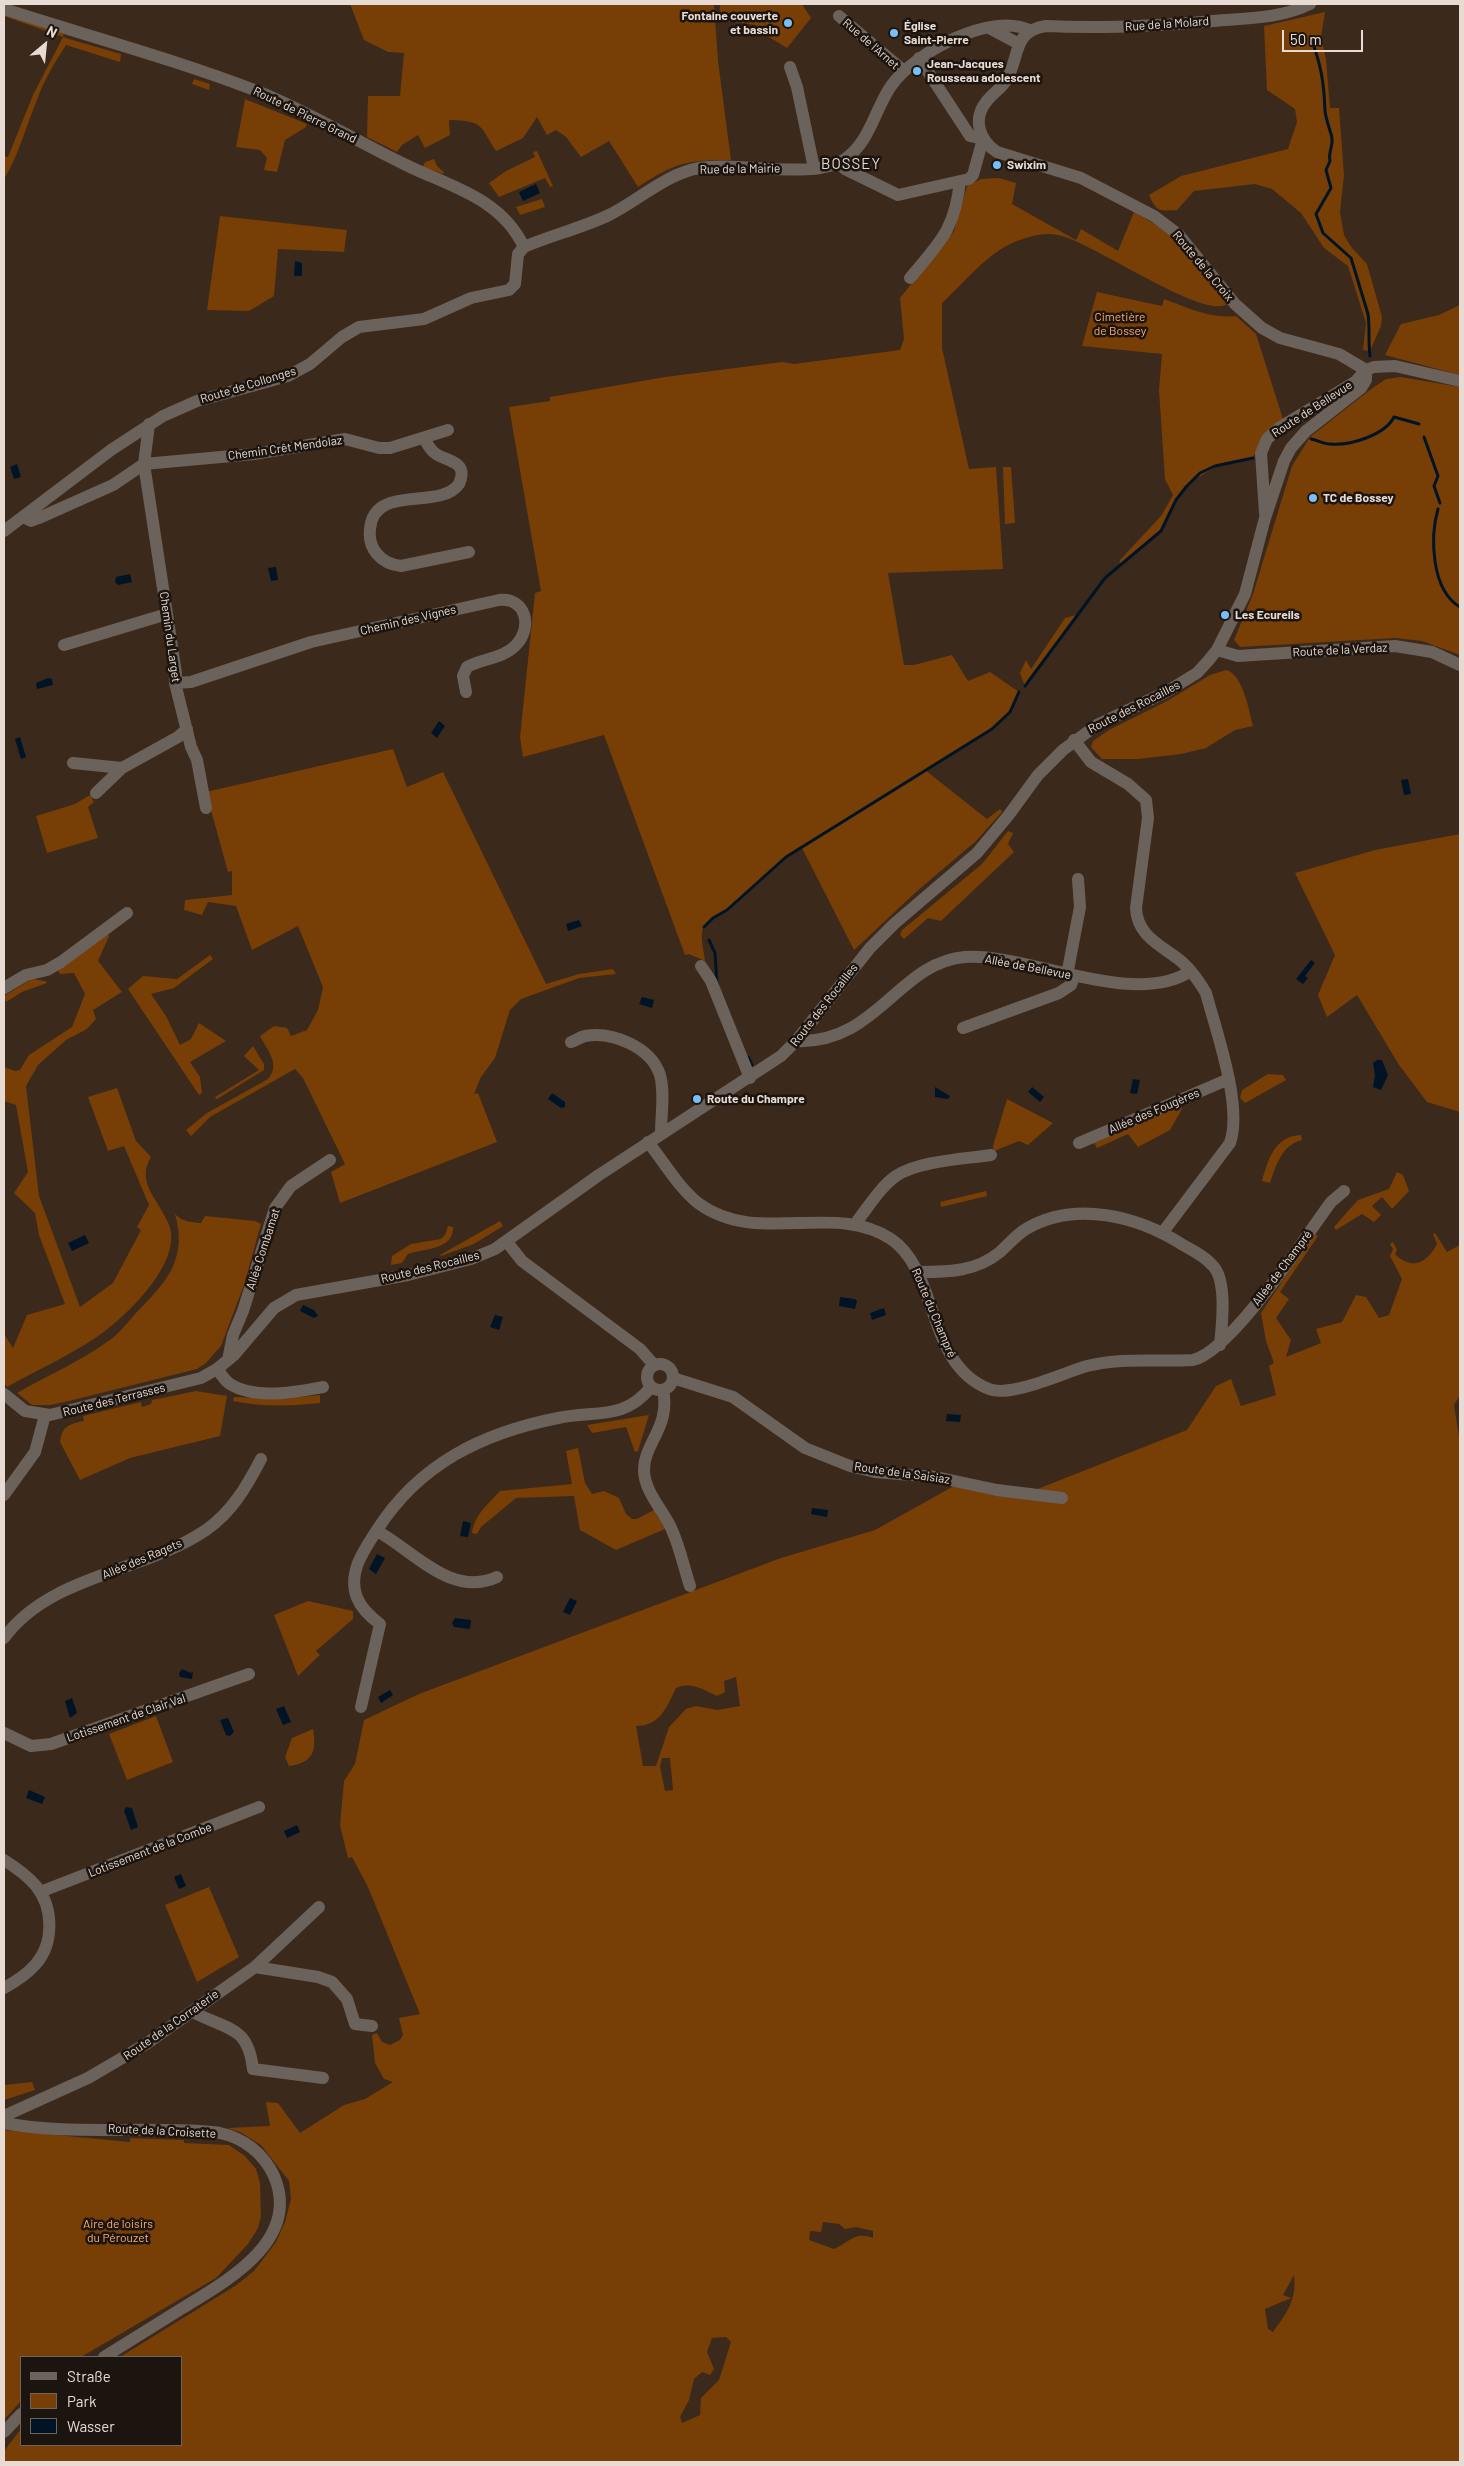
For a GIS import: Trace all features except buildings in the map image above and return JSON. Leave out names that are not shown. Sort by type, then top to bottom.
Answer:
[{"type":"street","name":"Rue de la Molard","points":[[1024,37],[1046,26],[1142,27],[1285,14],[1310,4]]},
{"type":"street","name":"Route de Pierre Grand","points":[[4,9],[216,77],[284,102],[408,166],[461,189],[506,219],[513,226],[524,247]]},
{"type":"street","name":"Rue de l'Arnet","points":[[839,16],[904,72]]},
{"type":"street","name":"Rue de la Mairie","points":[[524,247],[595,221],[622,208],[667,180],[689,170],[717,167],[828,168],[838,163],[855,149],[874,122],[887,92],[919,58],[949,40],[986,28],[1016,26],[1024,37]]},
{"type":"street","points":[[838,163],[844,169],[898,195],[960,181],[973,175],[983,139],[978,123],[981,111],[987,101],[1006,80],[1024,37]]},
{"type":"street","name":"Route de la Croix","points":[[919,58],[970,136],[983,139],[997,152],[1081,178],[1154,216],[1179,235],[1235,304],[1262,328],[1280,338],[1339,354],[1366,370]]},
{"type":"street","points":[[790,67],[797,87],[814,168]]},
{"type":"street","points":[[910,278],[949,230],[958,199],[960,181]]},
{"type":"street","name":"Route de Collonges","points":[[4,531],[149,424],[197,401],[295,372],[310,364],[342,337],[359,327],[424,319],[471,298],[512,288],[515,284],[518,254],[524,247]]},
{"type":"street","points":[[1366,370],[1395,366],[1460,381]]},
{"type":"street","name":"Route de Bellevue","points":[[1265,518],[1261,452],[1267,439],[1285,424],[1355,382],[1366,370]]},
{"type":"street","name":"Route de Bellevue","points":[[1197,673],[1217,650],[1245,594],[1265,518],[1284,461],[1291,448],[1306,430],[1361,388],[1366,380],[1366,370]]},
{"type":"street","name":"Chemin du Larget","points":[[149,424],[144,464],[167,614],[175,683],[201,778],[206,808]]},
{"type":"street","name":"Chemin Crêt Mendolaz","points":[[144,464],[254,454],[345,439],[385,448],[448,430]]},
{"type":"street","points":[[424,438],[436,454],[456,462],[461,473],[459,484],[448,493],[398,501],[382,507],[370,524],[371,543],[382,558],[391,564],[401,566],[469,552]]},
{"type":"street","points":[[23,517],[31,521],[40,518],[113,485],[144,464]]},
{"type":"street","name":"Chemin des Vignes","points":[[175,683],[191,682],[311,642],[499,600],[513,600],[522,608],[525,616],[522,637],[506,653],[468,667],[463,676],[466,692]]},
{"type":"street","points":[[64,645],[167,614]]},
{"type":"street","name":"Route de la Verdaz","points":[[1217,650],[1238,656],[1395,646],[1432,652],[1460,664]]},
{"type":"street","name":"Route des Rocailles","points":[[223,1364],[274,1308],[296,1294],[426,1271],[486,1254],[507,1242],[547,1211],[661,1133],[750,1078],[781,1056],[796,1041],[838,986],[876,941],[977,853],[1008,816],[1038,775],[1074,740],[1097,725],[1166,692],[1197,673]]},
{"type":"street","points":[[96,793],[122,768],[178,737],[187,729]]},
{"type":"street","points":[[1074,740],[1091,762],[1137,790],[1146,800],[1148,818],[1136,908],[1138,923],[1147,936],[1191,971],[1206,993],[1228,1079],[1233,1129],[1230,1143],[1163,1232]]},
{"type":"street","points":[[73,762],[122,768]]},
{"type":"street","points":[[963,1028],[1059,993],[1071,986],[1080,907],[1078,879]]},
{"type":"street","points":[[4,988],[26,975],[47,970],[61,962],[126,913]]},
{"type":"street","name":"Allée de Bellevue","points":[[796,1041],[818,1041],[848,1031],[926,972],[955,958],[994,959],[1071,975],[1122,982],[1161,984],[1177,980],[1191,971]]},
{"type":"street","points":[[701,966],[711,981],[750,1078]]},
{"type":"street","points":[[571,1042],[586,1036],[610,1038],[637,1048],[650,1058],[658,1069],[661,1081],[661,1133]]},
{"type":"street","name":"Allée des Fougères","points":[[1079,1143],[1228,1079]]},
{"type":"street","name":"Route du Champré","points":[[648,1142],[688,1193],[718,1214],[760,1223],[856,1224],[871,1229],[892,1240],[905,1253],[918,1272],[930,1310],[952,1356],[964,1372],[992,1390],[1004,1390],[1042,1382],[1099,1363],[1193,1360],[1206,1355],[1220,1345]]},
{"type":"street","points":[[856,1224],[891,1180],[904,1172],[929,1165],[991,1154]]},
{"type":"street","name":"Allée Combamat","points":[[223,1364],[245,1306],[275,1208],[291,1186],[330,1160]]},
{"type":"street","name":"Allée de Champré","points":[[1220,1345],[1249,1313],[1332,1202],[1344,1191]]},
{"type":"street","points":[[918,1272],[948,1272],[976,1267],[992,1258],[1028,1228],[1040,1222],[1074,1215],[1104,1214],[1163,1232],[1204,1258],[1216,1270],[1222,1298],[1220,1345]]},
{"type":"street","points":[[361,1707],[380,1624],[360,1606],[355,1596],[354,1583],[362,1554],[395,1502],[409,1488],[441,1463],[469,1447],[496,1435],[538,1422],[622,1410],[657,1389],[669,1386],[673,1378],[667,1367],[654,1365],[640,1348],[522,1261],[507,1242]]},
{"type":"street","points":[[223,1364],[228,1384],[254,1392],[283,1392],[323,1387]]},
{"type":"street","name":"Route des Terrasses","points":[[4,1394],[20,1408],[45,1415],[202,1378],[223,1364]]},
{"type":"street","points":[[654,1365],[647,1375],[657,1389],[665,1411],[645,1463],[645,1476],[651,1493],[673,1532],[690,1586]]},
{"type":"street","name":"Route de la Saisiaz","points":[[673,1378],[733,1397],[805,1448],[850,1466],[875,1472],[936,1477],[997,1490],[1062,1498]]},
{"type":"street","points":[[4,1496],[34,1452],[45,1415]]},
{"type":"street","name":"Allée des Ragets","points":[[4,1638],[22,1617],[41,1603],[164,1552],[206,1530],[239,1497],[261,1459]]},
{"type":"street","points":[[376,1531],[454,1581],[473,1583],[497,1577]]},
{"type":"street","name":"Lotissement de Clair Val","points":[[4,1733],[30,1746],[51,1744],[249,1674]]},
{"type":"street","name":"Lotissement de la Combe","points":[[40,1892],[259,1807]]},
{"type":"street","points":[[4,1860],[32,1881],[46,1904],[49,1920],[46,1947],[39,1960],[30,1971],[4,1988]]},
{"type":"street","name":"Route de la Corraterie","points":[[4,2116],[98,2073],[192,2012],[255,1967],[319,1906]]},
{"type":"street","points":[[255,1967],[330,1980],[343,1992],[354,2024],[372,2026]]},
{"type":"street","points":[[192,2012],[241,2035],[249,2047],[253,2069],[323,2078]]},
{"type":"street","name":"Route de la Croisette","points":[[4,2123],[54,2128],[193,2130],[221,2134],[238,2140],[256,2151],[268,2165],[275,2179],[279,2198],[277,2218],[270,2237],[256,2256],[230,2278],[106,2356]]},
{"type":"street","points":[[4,2432],[20,2415]]},
{"type":"green space","points":[[350,4],[714,4],[718,61],[731,160],[681,164],[638,187],[609,141],[581,157],[566,137],[556,130],[547,135],[537,117],[523,138],[496,151],[479,126],[468,121],[449,120],[450,135],[425,148],[418,135],[402,145],[397,152],[367,137],[368,96],[400,96],[404,53],[388,52],[364,40]]},
{"type":"green space","points":[[720,4],[802,4],[811,18],[787,48],[769,37],[766,30],[759,35],[756,25],[719,20]]},
{"type":"green space","points":[[1325,12],[1321,37],[1326,59],[1330,108],[1339,108],[1344,175],[1340,212],[1344,235],[1352,248],[1367,264],[1382,317],[1381,326],[1370,351],[1363,350],[1366,323],[1348,266],[1324,248],[1301,213],[1272,189],[1255,184],[1194,191],[1177,210],[1159,209],[1154,205],[1149,195],[1181,176],[1288,149],[1297,122],[1295,109],[1267,90],[1264,26]]},
{"type":"green space","points":[[4,14],[64,34],[63,37],[4,16]]},
{"type":"green space","points":[[63,37],[121,54],[120,62],[66,45],[43,85],[18,150],[4,179],[4,156],[8,157],[33,95]]},
{"type":"green space","points":[[194,79],[210,84],[209,90],[192,84]]},
{"type":"green space","points":[[245,99],[307,124],[306,127],[285,140],[277,172],[264,170],[267,158],[260,150],[236,147]]},
{"type":"green space","points":[[537,151],[553,186],[550,187],[545,178],[499,197],[489,183],[506,171],[535,157],[533,152]]},
{"type":"green space","points":[[434,159],[437,166],[444,172],[443,174],[423,167],[425,162]]},
{"type":"green space","points":[[999,178],[1016,183],[1012,204],[1076,240],[1081,229],[1118,251],[1134,212],[1174,238],[1227,304],[1214,306],[1196,301],[1146,278],[1074,240],[1048,234],[1022,239],[1006,246],[986,260],[942,303],[942,348],[969,469],[996,467],[1003,569],[888,573],[904,665],[914,665],[952,655],[968,681],[990,672],[1019,692],[1010,712],[992,729],[925,770],[987,819],[1000,809],[1002,812],[976,841],[916,892],[854,950],[801,846],[782,860],[729,908],[706,923],[702,934],[705,961],[689,954],[685,955],[604,735],[523,757],[520,737],[535,593],[541,591],[509,407],[550,401],[550,397],[665,377],[782,362],[794,364],[900,350],[904,339],[900,298],[954,231],[967,186],[981,179]]},
{"type":"green space","points":[[542,199],[545,207],[520,215],[516,207]]},
{"type":"green space","points":[[220,216],[347,230],[344,252],[278,249],[274,296],[249,311],[207,310]]},
{"type":"green space","name":"Cimetière de Bossey","points":[[1097,292],[1162,306],[1164,299],[1209,314],[1236,316],[1256,334],[1283,419],[1261,439],[1253,458],[1223,463],[1193,480],[1176,500],[1161,531],[1119,566],[1120,560],[1161,516],[1173,495],[1165,479],[1159,390],[1162,354],[1082,346]]},
{"type":"green space","points":[[1460,305],[1460,375],[1385,355],[1401,324],[1439,315]]},
{"type":"green space","points":[[1401,377],[1460,387],[1460,655],[1422,641],[1395,638],[1240,647],[1234,640],[1253,594],[1292,466],[1310,437],[1386,379]]},
{"type":"green space","points":[[1003,467],[1011,467],[1015,523],[1005,524]]},
{"type":"green space","points":[[1080,614],[1070,624],[1025,686],[1020,673],[1026,660],[1031,669],[1065,618]]},
{"type":"green space","points":[[1226,670],[1237,678],[1241,686],[1253,726],[1235,730],[1206,748],[1181,754],[1138,759],[1102,759],[1091,747],[1093,741],[1109,730],[1167,701],[1210,675]]},
{"type":"green space","points":[[393,749],[407,787],[443,772],[546,984],[579,974],[613,969],[616,974],[579,978],[521,999],[510,1010],[495,1058],[481,1077],[474,1094],[478,1093],[497,1142],[340,1203],[331,1172],[345,1164],[303,1078],[295,1069],[210,1117],[191,1136],[186,1130],[207,1113],[268,1079],[272,1073],[273,1062],[260,1036],[274,1026],[287,1028],[291,1036],[307,1030],[318,1010],[323,987],[298,926],[252,950],[236,906],[208,902],[202,915],[184,910],[185,900],[232,895],[232,871],[228,872],[206,792]]},
{"type":"green space","points":[[90,795],[94,802],[88,807],[98,838],[47,853],[36,816],[75,804]]},
{"type":"green space","points":[[1008,831],[1013,833],[1008,844],[1014,852],[941,921],[928,918],[904,939],[900,935],[902,930],[982,864]]},
{"type":"green space","points":[[1460,834],[1460,1112],[1427,1102],[1399,1065],[1357,995],[1327,1017],[1318,995],[1335,955],[1295,873],[1375,850]]},
{"type":"green space","points":[[108,934],[109,936],[98,961],[122,992],[93,1010],[96,1019],[87,1029],[66,1040],[38,1065],[26,1086],[39,1196],[80,1307],[113,1283],[141,1230],[137,1227],[149,1205],[124,1146],[108,1151],[88,1097],[117,1088],[136,1141],[151,1157],[147,1166],[147,1184],[169,1225],[171,1240],[168,1256],[148,1290],[120,1319],[83,1346],[7,1387],[4,1383],[4,1334],[13,1348],[27,1315],[65,1304],[39,1235],[35,1213],[14,1193],[28,1172],[16,1105],[4,1101],[4,1067],[15,1071],[20,1070],[29,1055],[72,1027],[85,994],[74,973],[60,974],[58,971]]},
{"type":"green space","points":[[210,955],[213,959],[174,988],[151,994],[166,1016],[180,1045],[191,1039],[199,1023],[226,1041],[190,1062],[200,1077],[202,1093],[199,1095],[128,989],[143,976],[177,979]]},
{"type":"green space","points":[[32,979],[47,983],[22,992],[6,1002],[4,996]]},
{"type":"green space","points":[[253,1046],[264,1064],[264,1070],[217,1099],[215,1097],[259,1070],[244,1056]]},
{"type":"green space","points":[[1268,1074],[1283,1075],[1286,1080],[1245,1103],[1240,1098],[1242,1090]]},
{"type":"green space","points":[[1007,1099],[1053,1123],[1028,1145],[1019,1141],[994,1151],[993,1146]]},
{"type":"green space","points":[[1181,1106],[1182,1109],[1170,1130],[1138,1147],[1128,1134],[1097,1148],[1094,1143]]},
{"type":"green space","points":[[1301,1135],[1302,1140],[1289,1146],[1281,1157],[1270,1183],[1262,1181],[1270,1157],[1279,1144],[1292,1136]]},
{"type":"green space","points":[[1397,1172],[1403,1175],[1409,1191],[1392,1209],[1382,1197],[1372,1206],[1381,1215],[1374,1222],[1362,1214],[1336,1230],[1334,1227],[1358,1200],[1389,1189]]},
{"type":"green space","points":[[986,1191],[987,1196],[941,1207],[940,1202]]},
{"type":"green space","points":[[175,1214],[184,1220],[201,1223],[205,1216],[255,1221],[261,1224],[244,1285],[221,1346],[206,1363],[197,1369],[50,1405],[32,1405],[17,1393],[85,1356],[111,1339],[157,1291],[172,1269],[179,1245]]},
{"type":"green space","points":[[500,1221],[503,1226],[474,1244],[440,1255]]},
{"type":"green space","points":[[448,1226],[453,1227],[452,1235],[444,1244],[408,1254],[402,1263],[391,1265],[392,1256],[411,1244],[441,1239],[445,1235]]},
{"type":"green space","points":[[1435,1233],[1447,1252],[1460,1245],[1460,1395],[1454,1405],[1460,1443],[1460,2462],[4,2462],[4,2451],[20,2430],[20,2446],[182,2446],[182,2356],[122,2356],[235,2286],[254,2271],[276,2242],[285,2222],[291,2199],[289,2181],[261,2145],[240,2132],[227,2128],[270,2126],[266,2102],[278,2103],[300,2133],[344,2105],[365,2099],[393,2082],[384,2079],[375,2063],[372,2035],[377,2033],[382,2042],[390,2045],[400,2040],[403,2035],[399,2018],[420,2014],[368,1887],[352,1857],[348,1858],[340,1825],[344,1781],[355,1764],[364,1720],[419,1694],[781,1558],[875,1530],[954,1486],[1035,1490],[1187,1430],[1216,1386],[1231,1379],[1241,1406],[1276,1395],[1269,1366],[1274,1363],[1266,1341],[1261,1313],[1314,1234],[1318,1236],[1280,1292],[1289,1299],[1276,1318],[1291,1340],[1286,1357],[1321,1343],[1316,1329],[1342,1322],[1356,1295],[1366,1297],[1379,1318],[1389,1315],[1402,1279],[1390,1256],[1393,1249],[1390,1244],[1393,1242],[1397,1250],[1395,1254],[1401,1259],[1413,1263],[1424,1260],[1437,1244],[1433,1234]],"holes":[[[736,1677],[740,1706],[717,1710],[696,1706],[686,1709],[669,1727],[656,1766],[643,1766],[636,1726],[651,1723],[657,1719],[666,1708],[676,1688],[687,1685],[717,1696],[725,1692],[724,1681]],[[662,1758],[670,1758],[673,1790],[665,1791],[660,1767]],[[823,2222],[839,2224],[845,2229],[856,2227],[873,2231],[873,2238],[867,2236],[853,2238],[834,2249],[809,2240],[810,2231],[821,2232]],[[1294,2275],[1295,2284],[1290,2305],[1273,2332],[1268,2329],[1265,2309],[1291,2298],[1283,2295]],[[726,2337],[731,2342],[719,2380],[701,2398],[700,2415],[682,2423],[680,2417],[689,2400],[694,2379],[702,2372],[710,2375],[714,2369],[707,2352],[712,2338]]]},
{"type":"green space","points":[[196,1391],[227,1396],[220,1436],[130,1458],[80,1480],[60,1442],[62,1432],[67,1427],[84,1421],[83,1416],[141,1402],[142,1407],[151,1404],[152,1400]]},
{"type":"green space","points":[[320,1395],[320,1403],[298,1405],[266,1405],[233,1401],[234,1397],[282,1399]]},
{"type":"green space","points":[[649,1415],[638,1451],[635,1452],[626,1427],[592,1433],[587,1425]]},
{"type":"green space","points":[[578,1448],[585,1483],[592,1494],[604,1491],[619,1498],[626,1514],[632,1519],[637,1519],[654,1510],[665,1529],[616,1550],[580,1530],[574,1496],[516,1498],[481,1527],[477,1534],[472,1533],[479,1515],[500,1491],[572,1484],[566,1451]]},
{"type":"green space","points":[[308,1601],[353,1611],[353,1619],[316,1651],[320,1655],[298,1676],[274,1615]]},
{"type":"green space","points":[[156,1716],[173,1762],[127,1780],[109,1734]]},
{"type":"green space","points":[[313,1729],[314,1744],[312,1755],[303,1762],[289,1766],[285,1757],[292,1738]]},
{"type":"green space","points":[[209,1887],[239,1957],[197,1982],[165,1905]]},
{"type":"green space","points":[[32,2082],[35,2090],[4,2100],[4,2083],[5,2085]]},
{"type":"green space","name":"Aire de loisirs du Pérouzet","points":[[4,2130],[130,2142],[130,2138],[184,2140],[184,2143],[229,2145],[245,2156],[256,2169],[260,2183],[261,2216],[258,2228],[248,2244],[216,2278],[83,2356],[20,2356],[20,2402],[4,2420]]},
{"type":"water","points":[[536,184],[540,193],[523,201],[519,192]]},
{"type":"water","points":[[295,261],[302,263],[302,276],[294,276]]},
{"type":"water","points":[[17,464],[21,477],[14,479],[10,467]]},
{"type":"water","points":[[276,567],[278,580],[271,581],[268,568]]},
{"type":"water","points":[[130,574],[132,582],[118,585],[115,582],[116,577]]},
{"type":"water","points":[[48,678],[52,679],[53,685],[37,689],[36,683]]},
{"type":"water","points":[[439,721],[445,726],[437,738],[431,733]]},
{"type":"water","points":[[20,737],[26,757],[21,759],[15,739]]},
{"type":"water","points":[[1408,779],[1411,794],[1404,795],[1401,780]]},
{"type":"water","points":[[579,920],[582,926],[568,931],[566,924]]},
{"type":"water","points":[[1311,960],[1315,963],[1305,976],[1308,978],[1303,984],[1296,979]]},
{"type":"water","points":[[642,997],[654,1000],[652,1008],[639,1004]]},
{"type":"water","points":[[1377,1060],[1382,1060],[1388,1075],[1381,1090],[1373,1087],[1375,1075],[1373,1063]]},
{"type":"water","points":[[1133,1079],[1140,1080],[1137,1094],[1130,1093]]},
{"type":"water","points":[[935,1087],[950,1096],[948,1099],[935,1097]]},
{"type":"water","points":[[1032,1087],[1044,1097],[1040,1102],[1028,1092]]},
{"type":"water","points":[[552,1093],[565,1102],[565,1107],[561,1108],[548,1099]]},
{"type":"water","points":[[85,1235],[89,1243],[72,1251],[68,1243]]},
{"type":"water","points":[[840,1297],[855,1299],[857,1301],[855,1309],[839,1306]]},
{"type":"water","points":[[303,1305],[314,1310],[318,1316],[314,1318],[300,1311]]},
{"type":"water","points":[[884,1308],[886,1315],[872,1320],[870,1313]]},
{"type":"water","points":[[495,1315],[503,1317],[499,1330],[490,1327]]},
{"type":"water","points":[[947,1414],[961,1415],[960,1422],[946,1421]]},
{"type":"water","points":[[812,1508],[828,1510],[827,1517],[811,1514]]},
{"type":"water","points":[[463,1521],[471,1523],[468,1537],[460,1536]]},
{"type":"water","points":[[377,1554],[385,1558],[376,1574],[369,1569]]},
{"type":"water","points":[[570,1598],[577,1601],[570,1615],[563,1612]]},
{"type":"water","points":[[455,1618],[471,1620],[470,1629],[454,1627],[452,1623]]},
{"type":"water","points":[[182,1669],[191,1673],[193,1671],[192,1679],[180,1677],[179,1673]]},
{"type":"water","points":[[390,1690],[393,1695],[381,1703],[378,1697]]},
{"type":"water","points":[[72,1698],[77,1713],[70,1718],[65,1701]]},
{"type":"water","points":[[284,1706],[291,1722],[283,1725],[276,1709]]},
{"type":"water","points":[[228,1718],[234,1732],[230,1736],[226,1735],[220,1720]]},
{"type":"water","points":[[29,1790],[45,1797],[42,1804],[26,1798]]},
{"type":"water","points":[[126,1807],[132,1808],[138,1827],[131,1830],[124,1811]]},
{"type":"water","points":[[297,1825],[300,1832],[287,1838],[284,1831]]},
{"type":"water","points":[[181,1874],[186,1886],[179,1889],[174,1877]]},
{"type":"waterway","points":[[1311,38],[1321,74],[1326,114],[1332,138],[1330,161],[1326,170],[1331,188],[1316,214],[1323,233],[1351,258],[1368,314],[1370,356]]},
{"type":"waterway","points":[[1311,439],[1330,444],[1357,441],[1383,429],[1394,417],[1419,424]]},
{"type":"waterway","points":[[1424,437],[1438,476],[1434,486],[1440,503]]},
{"type":"waterway","points":[[1025,686],[1105,578],[1161,531],[1176,500],[1186,487],[1200,473],[1215,466],[1253,458]]},
{"type":"waterway","points":[[1438,509],[1434,534],[1435,562],[1438,576],[1450,599],[1460,607]]},
{"type":"waterway","points":[[704,927],[713,918],[727,910],[786,857],[992,729],[1010,712],[1019,692]]},
{"type":"waterway","points":[[709,940],[715,953],[717,984]]},
{"type":"waterway","points":[[748,1057],[752,1065]]},
{"type":"place","name":"Fontaine couverte et bassin","points":[[788,23]]},
{"type":"place","name":"Église Saint-Pierre","points":[[894,33]]},
{"type":"place","name":"Jean-Jacques Rousseau adolescent","points":[[917,71]]},
{"type":"place","name":"Swixim","points":[[997,165]]},
{"type":"place","name":"TC de Bossey","points":[[1313,498]]},
{"type":"place","name":"Les Ecureils","points":[[1225,615]]},
{"type":"place","name":"Route du Champre","points":[[697,1099]]},
{"type":"district","name":"BOSSEY","points":[[851,164]]}]
